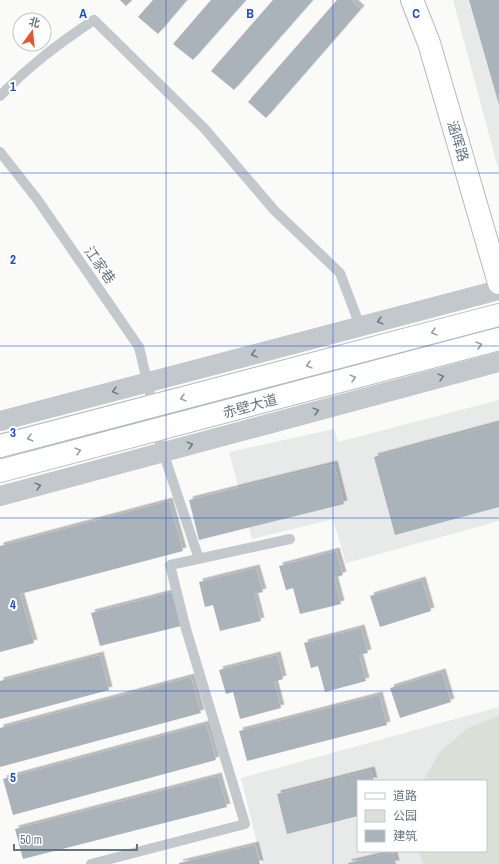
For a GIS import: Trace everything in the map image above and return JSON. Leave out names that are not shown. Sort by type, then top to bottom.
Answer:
[{"type":"main road","name":"涵晖路","points":[[412,0],[429,43],[499,284]]},
{"type":"main road","name":"赤壁大道","points":[[0,446],[499,315]]},
{"type":"main road","name":"赤壁大道","points":[[0,472],[499,339]]},
{"type":"street","points":[[0,422],[499,290]]},
{"type":"street","points":[[0,496],[499,362]]},
{"type":"lane","points":[[0,96],[24,70],[94,20],[204,128],[274,210],[340,273],[360,326]]},
{"type":"lane","name":"江家巷","points":[[0,152],[37,199],[139,347],[153,406]]},
{"type":"lane","points":[[156,431],[199,558]]},
{"type":"lane","points":[[91,864],[245,824],[186,629],[170,565],[290,539]]},
{"type":"shaded area","points":[[453,0],[499,0],[499,172]]},
{"type":"shaded area","points":[[499,400],[499,521],[346,563],[333,519],[252,539],[229,452],[334,429],[338,442]]},
{"type":"shaded area","points":[[499,707],[499,864],[262,864],[241,778]]},
{"type":"green space","points":[[499,716],[499,864],[423,864],[419,852],[487,852],[487,780],[424,780],[440,752],[468,728]]},
{"type":"building","points":[[120,0],[132,0],[126,6]]},
{"type":"building","points":[[153,0],[187,0],[158,34],[138,17]]},
{"type":"building","points":[[211,0],[246,0],[193,60],[173,44]]},
{"type":"building","points":[[273,0],[313,0],[234,90],[211,71]]},
{"type":"building","points":[[337,0],[351,0],[361,9],[266,118],[248,102]]},
{"type":"building","points":[[469,0],[499,0],[499,105]]},
{"type":"building","points":[[499,423],[499,507],[395,535],[374,457]]},
{"type":"building","points":[[334,464],[344,504],[199,540],[189,500]]},
{"type":"building","points":[[169,501],[183,551],[20,594],[34,643],[0,652],[0,546]]},
{"type":"building","points":[[336,551],[343,575],[334,578],[341,604],[300,614],[293,588],[286,590],[279,566]]},
{"type":"building","points":[[256,568],[263,592],[254,594],[261,621],[220,631],[213,605],[205,607],[199,582]]},
{"type":"building","points":[[422,580],[431,611],[380,627],[370,596]]},
{"type":"building","points":[[173,592],[181,626],[100,646],[91,613]]},
{"type":"building","points":[[361,628],[368,653],[359,655],[366,681],[325,692],[318,666],[311,668],[304,643]]},
{"type":"building","points":[[100,655],[109,690],[0,719],[0,681]]},
{"type":"building","points":[[277,655],[283,679],[274,682],[281,708],[240,719],[233,692],[226,694],[219,670]]},
{"type":"building","points":[[442,672],[451,702],[400,718],[390,688]]},
{"type":"building","points":[[191,677],[201,713],[0,767],[0,728]]},
{"type":"building","points":[[379,695],[387,725],[247,761],[239,731]]},
{"type":"building","points":[[206,724],[216,760],[13,815],[3,779]]},
{"type":"building","points":[[371,770],[374,780],[357,780],[357,816],[287,834],[277,794]]},
{"type":"building","points":[[218,776],[227,807],[23,859],[15,829]]},
{"type":"building","points":[[255,845],[260,864],[179,864],[179,863]]},
{"type":"building","points":[[393,852],[396,864],[348,864],[348,863]]}]
